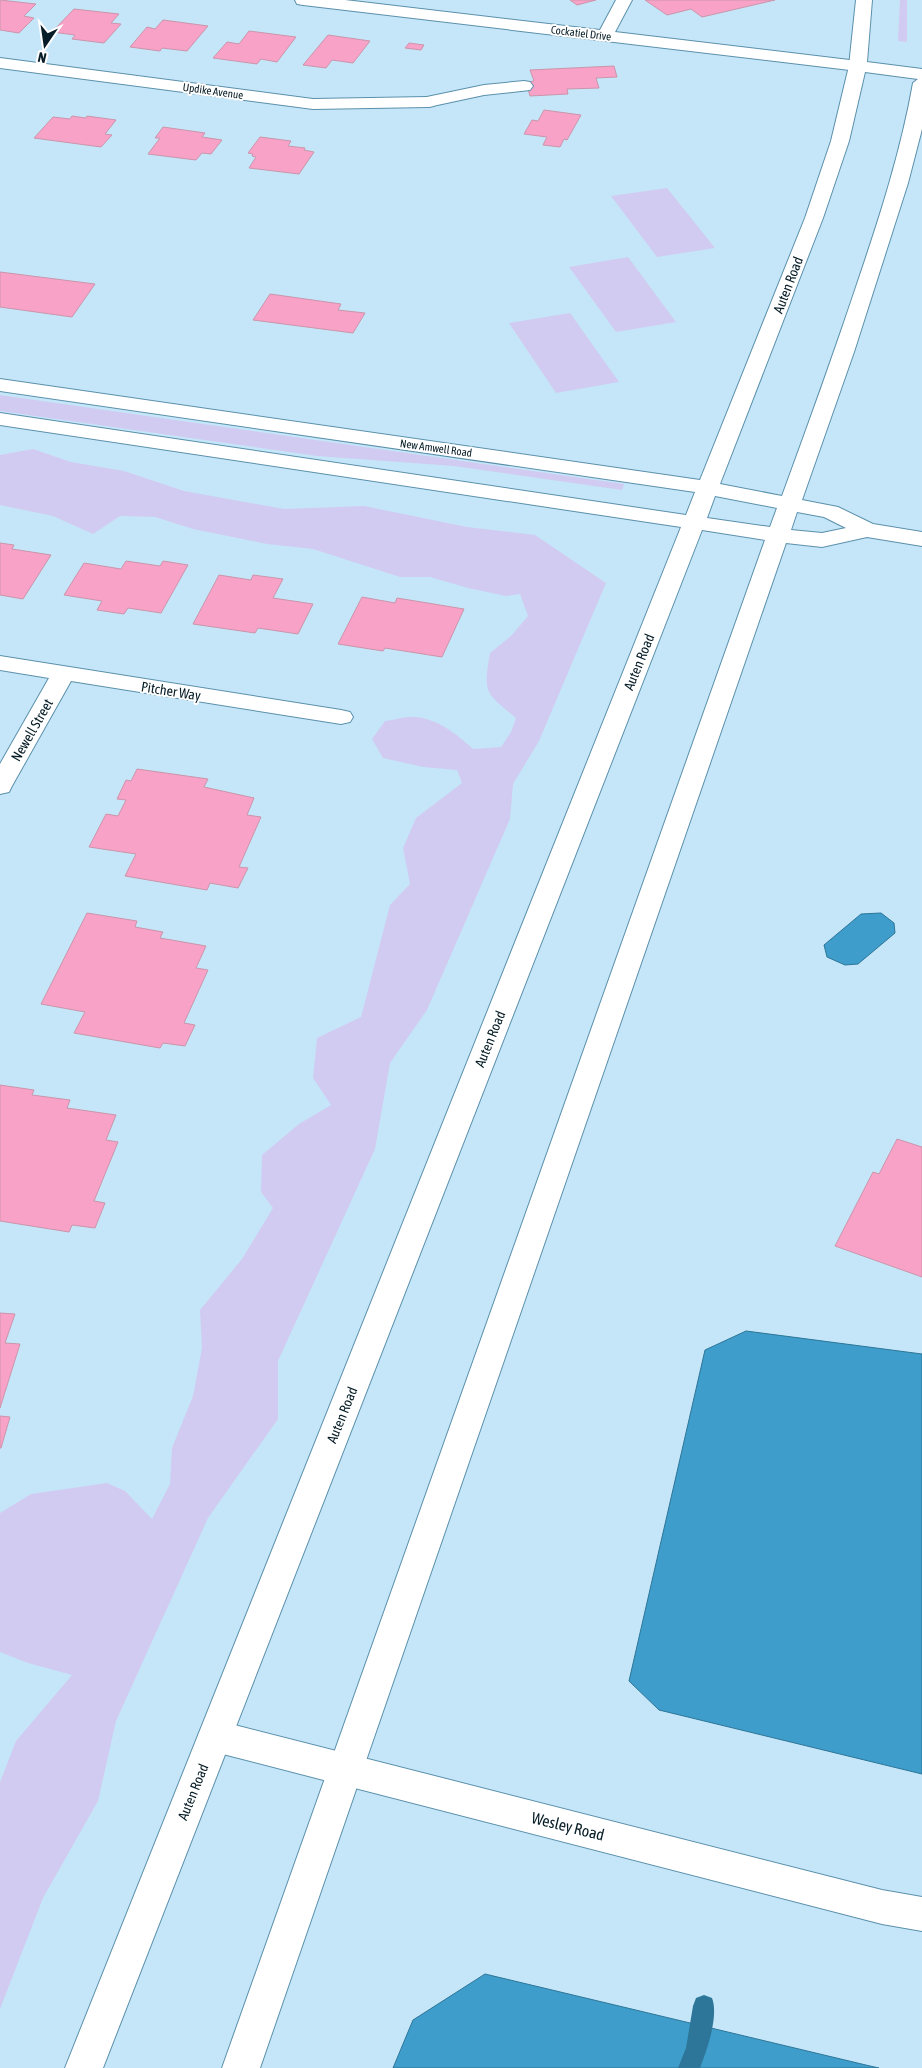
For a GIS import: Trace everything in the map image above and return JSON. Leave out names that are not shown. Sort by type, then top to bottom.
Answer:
[{"type":"street","name":"Cockatiel Drive","points":[[303,0],[922,74]]},
{"type":"street","points":[[605,36],[624,0]]},
{"type":"street","name":"Auten Road","points":[[84,2068],[814,218],[840,141],[858,66],[864,0]]},
{"type":"street","name":"Updike Avenue","points":[[0,63],[313,104],[428,102],[484,90],[524,86]]},
{"type":"street","points":[[241,2068],[778,535],[846,346],[895,198],[915,128],[922,84]]},
{"type":"street","name":"New Amwell Road","points":[[0,385],[709,487],[830,512],[867,530],[922,539]]},
{"type":"street","name":"New Amwell Road","points":[[0,419],[778,535],[822,540],[867,530]]},
{"type":"street","name":"Pitcher Way","points":[[0,663],[341,717]]},
{"type":"street","name":"Newell Street","points":[[0,786],[64,673]]},
{"type":"street","name":"Wesley Road","points":[[215,1736],[873,1905],[922,1914]]},
{"type":"shaded area","points":[[900,0],[907,0],[907,42],[898,41]]},
{"type":"shaded area","points":[[667,188],[715,248],[657,257],[611,196]]},
{"type":"shaded area","points":[[628,257],[676,322],[616,332],[569,267]]},
{"type":"shaded area","points":[[570,313],[619,382],[556,393],[509,323]]},
{"type":"shaded area","points":[[0,395],[624,484],[622,490],[454,466],[317,456],[0,411]]},
{"type":"shaded area","points":[[33,449],[71,462],[124,471],[184,491],[284,509],[364,506],[467,527],[535,535],[606,583],[539,741],[513,784],[510,819],[427,1010],[390,1063],[375,1149],[278,1361],[278,1419],[208,1518],[116,1721],[98,1801],[43,1898],[0,2009],[0,1782],[16,1741],[72,1675],[28,1663],[0,1652],[0,1513],[31,1494],[107,1483],[125,1491],[152,1519],[170,1484],[172,1448],[193,1396],[202,1348],[200,1310],[242,1259],[273,1208],[261,1192],[262,1155],[299,1124],[331,1105],[313,1078],[317,1038],[361,1017],[390,905],[410,884],[403,848],[416,818],[462,783],[457,770],[423,767],[383,758],[372,739],[385,721],[416,717],[440,724],[473,749],[501,747],[511,732],[516,718],[492,697],[489,691],[487,677],[490,653],[511,636],[528,616],[520,594],[506,596],[430,577],[400,577],[313,549],[267,544],[193,529],[155,517],[120,516],[93,534],[53,516],[0,505],[0,455]]},
{"type":"water","points":[[881,913],[894,923],[895,933],[858,964],[845,965],[827,957],[824,945],[861,914]]},
{"type":"water","points":[[746,1331],[922,1354],[922,1774],[659,1710],[629,1681],[705,1350]]},
{"type":"water","points":[[485,1974],[879,2068],[393,2068],[413,2020]]},
{"type":"building","points":[[0,0],[36,4],[24,16],[34,18],[19,33],[0,30]]},
{"type":"building","points":[[570,0],[596,0],[577,5]]},
{"type":"building","points":[[645,0],[775,0],[702,17],[691,9],[667,15]]},
{"type":"building","points":[[74,9],[119,14],[111,23],[121,24],[104,43],[72,39],[75,35],[52,32]]},
{"type":"building","points":[[163,20],[208,26],[187,51],[162,48],[160,51],[130,47],[147,27],[155,29]]},
{"type":"building","points":[[249,31],[296,37],[277,62],[261,59],[257,64],[213,58],[227,42],[239,44]]},
{"type":"building","points":[[328,35],[370,41],[353,63],[332,60],[326,68],[303,65]]},
{"type":"building","points":[[409,43],[424,45],[421,50],[405,48]]},
{"type":"building","points":[[614,66],[617,77],[596,78],[599,88],[567,89],[568,94],[530,96],[526,82],[534,81],[530,70]]},
{"type":"building","points":[[544,110],[581,115],[567,140],[564,139],[560,147],[543,145],[547,137],[524,134],[532,120],[538,121]]},
{"type":"building","points":[[72,116],[116,120],[105,134],[112,135],[101,147],[34,138],[53,117],[70,119]]},
{"type":"building","points":[[163,127],[205,133],[202,137],[222,140],[211,154],[202,153],[196,160],[148,154],[160,138],[155,138]]},
{"type":"building","points":[[260,137],[291,141],[288,146],[305,148],[304,150],[314,152],[299,174],[249,168],[256,157],[248,153]]},
{"type":"building","points":[[0,272],[95,284],[72,317],[0,307]]},
{"type":"building","points":[[270,294],[341,304],[338,310],[365,313],[353,333],[253,320]]},
{"type":"building","points":[[0,543],[14,545],[12,549],[51,555],[23,599],[0,595]]},
{"type":"building","points":[[126,561],[160,566],[163,561],[188,565],[161,613],[128,608],[124,614],[97,610],[102,601],[64,595],[84,563],[121,569]]},
{"type":"building","points":[[219,575],[251,580],[253,575],[283,579],[273,598],[313,604],[298,634],[258,628],[255,633],[193,624]]},
{"type":"building","points":[[362,597],[395,603],[397,598],[464,609],[442,657],[385,648],[383,651],[338,644]]},
{"type":"building","points":[[137,769],[208,779],[204,787],[254,798],[247,815],[261,817],[239,867],[248,868],[238,888],[210,883],[207,890],[125,876],[136,854],[89,847],[106,814],[118,816],[126,800],[117,799],[126,780],[131,781]]},
{"type":"building","points":[[87,913],[137,921],[135,927],[163,932],[160,938],[206,946],[196,968],[208,970],[184,1023],[195,1025],[185,1046],[163,1043],[160,1048],[74,1033],[85,1012],[41,1004]]},
{"type":"building","points":[[0,1085],[34,1090],[32,1095],[70,1100],[67,1108],[116,1115],[106,1140],[118,1142],[94,1201],[105,1203],[95,1228],[72,1225],[69,1232],[0,1221]]},
{"type":"building","points":[[897,1139],[922,1147],[922,1277],[835,1246],[873,1172],[879,1174]]},
{"type":"building","points":[[0,1313],[15,1314],[5,1343],[20,1344],[0,1408]]},
{"type":"building","points":[[0,1416],[10,1417],[1,1448],[0,1448]]},
{"type":"waterway","points":[[689,2068],[697,2048],[704,2006]]}]
